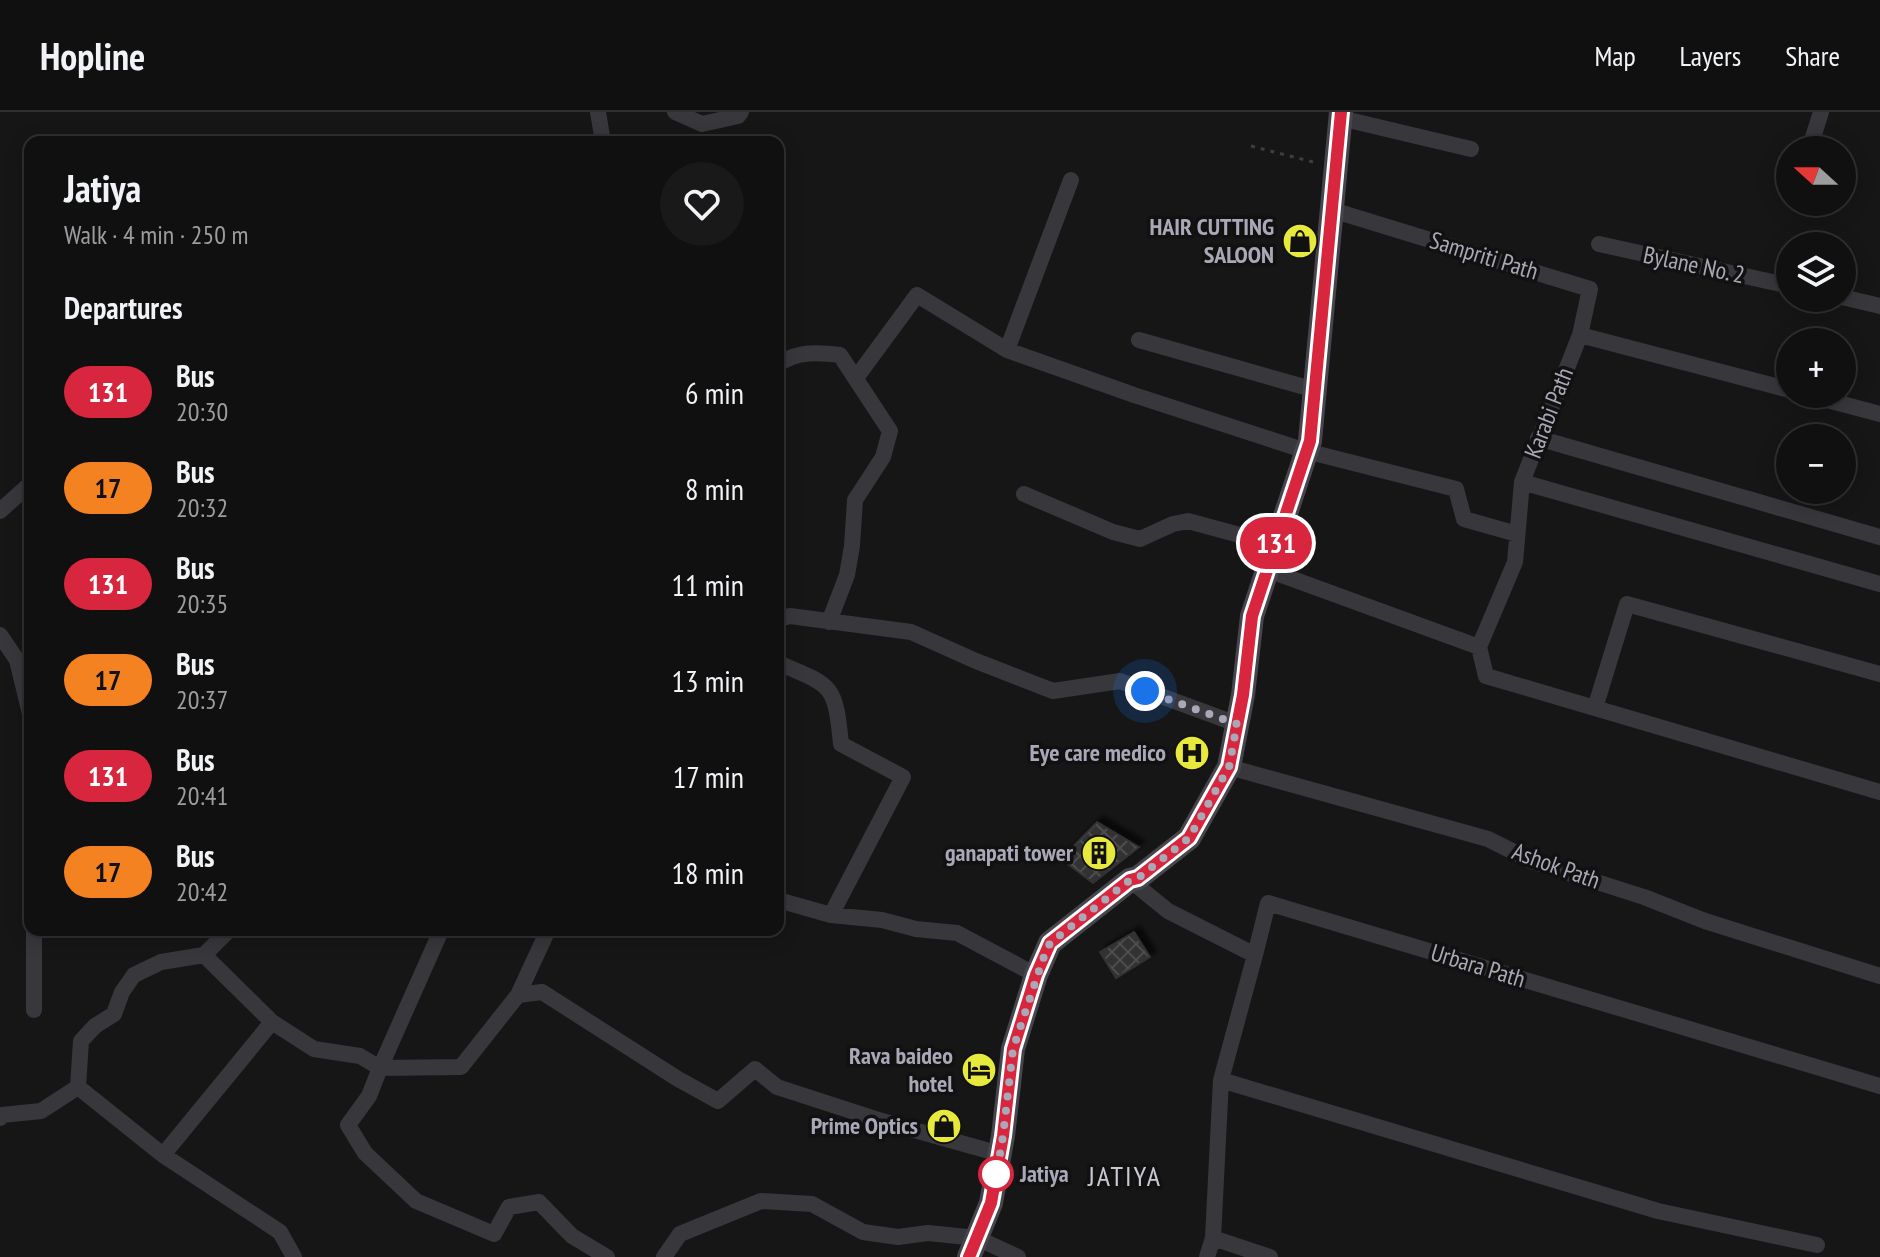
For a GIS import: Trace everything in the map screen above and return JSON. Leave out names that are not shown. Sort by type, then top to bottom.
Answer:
[{"type":"main road","points":[[973,1248],[991,1203],[1013,1049],[1036,975],[1050,943],[1189,838],[1229,767],[1252,616],[1306,451],[1315,390],[1340,115]]},
{"type":"street","points":[[598,112],[602,136]]},
{"type":"street","points":[[675,112],[702,124],[738,116],[741,112]]},
{"type":"street","points":[[1813,136],[1821,112]]},
{"type":"street","points":[[1340,115],[1471,149]]},
{"type":"street","points":[[1007,350],[1071,180]]},
{"type":"street","name":"Sampriti Path","points":[[1332,210],[1590,289],[1580,335]]},
{"type":"street","name":"Bylane No. 2","points":[[1599,244],[1776,283]]},
{"type":"street","points":[[856,378],[917,295],[1007,350],[1306,451],[1456,489],[1464,519],[1517,534]]},
{"type":"street","points":[[1856,300],[1880,306]]},
{"type":"street","points":[[1580,335],[1776,386]]},
{"type":"street","name":"Karabi Path","points":[[1580,335],[1522,482],[1880,584]]},
{"type":"street","points":[[1139,340],[1315,390]]},
{"type":"street","points":[[784,360],[816,351],[840,355],[890,431],[883,457],[855,500],[847,575],[829,622]]},
{"type":"street","points":[[1856,408],[1880,414]]},
{"type":"street","points":[[1538,438],[1880,537]]},
{"type":"street","points":[[1522,482],[1515,562],[1479,647],[1486,676],[1880,792]]},
{"type":"street","points":[[0,511],[24,489]]},
{"type":"street","points":[[1024,494],[1113,532],[1140,539],[1173,524],[1188,521],[1276,545]]},
{"type":"street","points":[[1268,570],[1479,647]]},
{"type":"street","points":[[1595,708],[1627,604],[1880,674]]},
{"type":"street","points":[[784,618],[911,632],[1053,691],[1120,681],[1237,724]]},
{"type":"street","points":[[0,635],[17,660],[24,689]]},
{"type":"street","points":[[784,666],[821,681],[837,702],[841,744],[903,777],[831,915]]},
{"type":"street","name":"Ashok Path","points":[[1229,767],[1488,839],[1534,862],[1644,897],[1705,921],[1880,976]]},
{"type":"street","points":[[1130,880],[1168,911],[1255,955],[1221,1080],[1213,1238],[1207,1257]]},
{"type":"street","points":[[784,902],[831,915],[957,933],[1036,975]]},
{"type":"street","name":"Urbara Path","points":[[1255,955],[1268,903],[1880,1086]]},
{"type":"street","points":[[34,936],[34,1010]]},
{"type":"street","points":[[78,1087],[81,1041],[95,1026],[114,1014],[122,992],[134,975],[161,962],[204,955],[223,936]]},
{"type":"street","points":[[439,936],[369,1096],[348,1125],[365,1153],[416,1201],[494,1234],[509,1207],[539,1202],[572,1236],[607,1257]]},
{"type":"street","points":[[204,955],[272,1022],[314,1049],[360,1056],[380,1068],[461,1067],[518,995],[545,936]]},
{"type":"street","points":[[518,995],[542,992],[718,1101],[755,1069],[777,1087],[1000,1154]]},
{"type":"street","points":[[163,1155],[272,1022]]},
{"type":"street","points":[[1221,1080],[1658,1211],[1817,1245]]},
{"type":"street","points":[[0,1118],[2,1115],[41,1111],[78,1087]]},
{"type":"street","points":[[78,1087],[163,1155],[280,1232],[294,1257]]},
{"type":"street","points":[[664,1257],[680,1234],[761,1201],[812,1204],[863,1232],[898,1237],[928,1233],[973,1248],[1018,1257]]},
{"type":"street","points":[[1213,1238],[1270,1257]]},
{"type":"path","points":[[1251,146],[1317,164]]},
{"type":"building","name":"ganapati tower","points":[[1097,822],[1139,847],[1093,883],[1061,859]]},
{"type":"building","points":[[1134,932],[1150,957],[1116,978],[1100,952]]},
{"type":"bus line","name":"131","points":[[969,1257],[991,1203],[1003,1136],[1013,1049],[1036,975],[1050,943],[1189,838],[1229,767],[1243,695],[1252,616],[1310,441],[1341,112]]},
{"type":"place","name":"HAIR CUTTING SALOON","points":[[1300,241]]},
{"type":"place","name":"Eye care medico","points":[[1192,753]]},
{"type":"place","name":"ganapati tower","points":[[1099,853]]},
{"type":"place","name":"Rava baideo hotel","points":[[979,1070]]},
{"type":"place","name":"Prime Optics","points":[[944,1126]]},
{"type":"place","name":"Jatiya","points":[[996,1174]]},
{"type":"district","name":"JATIYA","points":[[1125,1176]]},
{"type":"route","points":[[996,1174],[996,1178],[1013,1049],[1036,975],[1050,943],[1189,838],[1229,767],[1237,724],[1145,691]]}]
